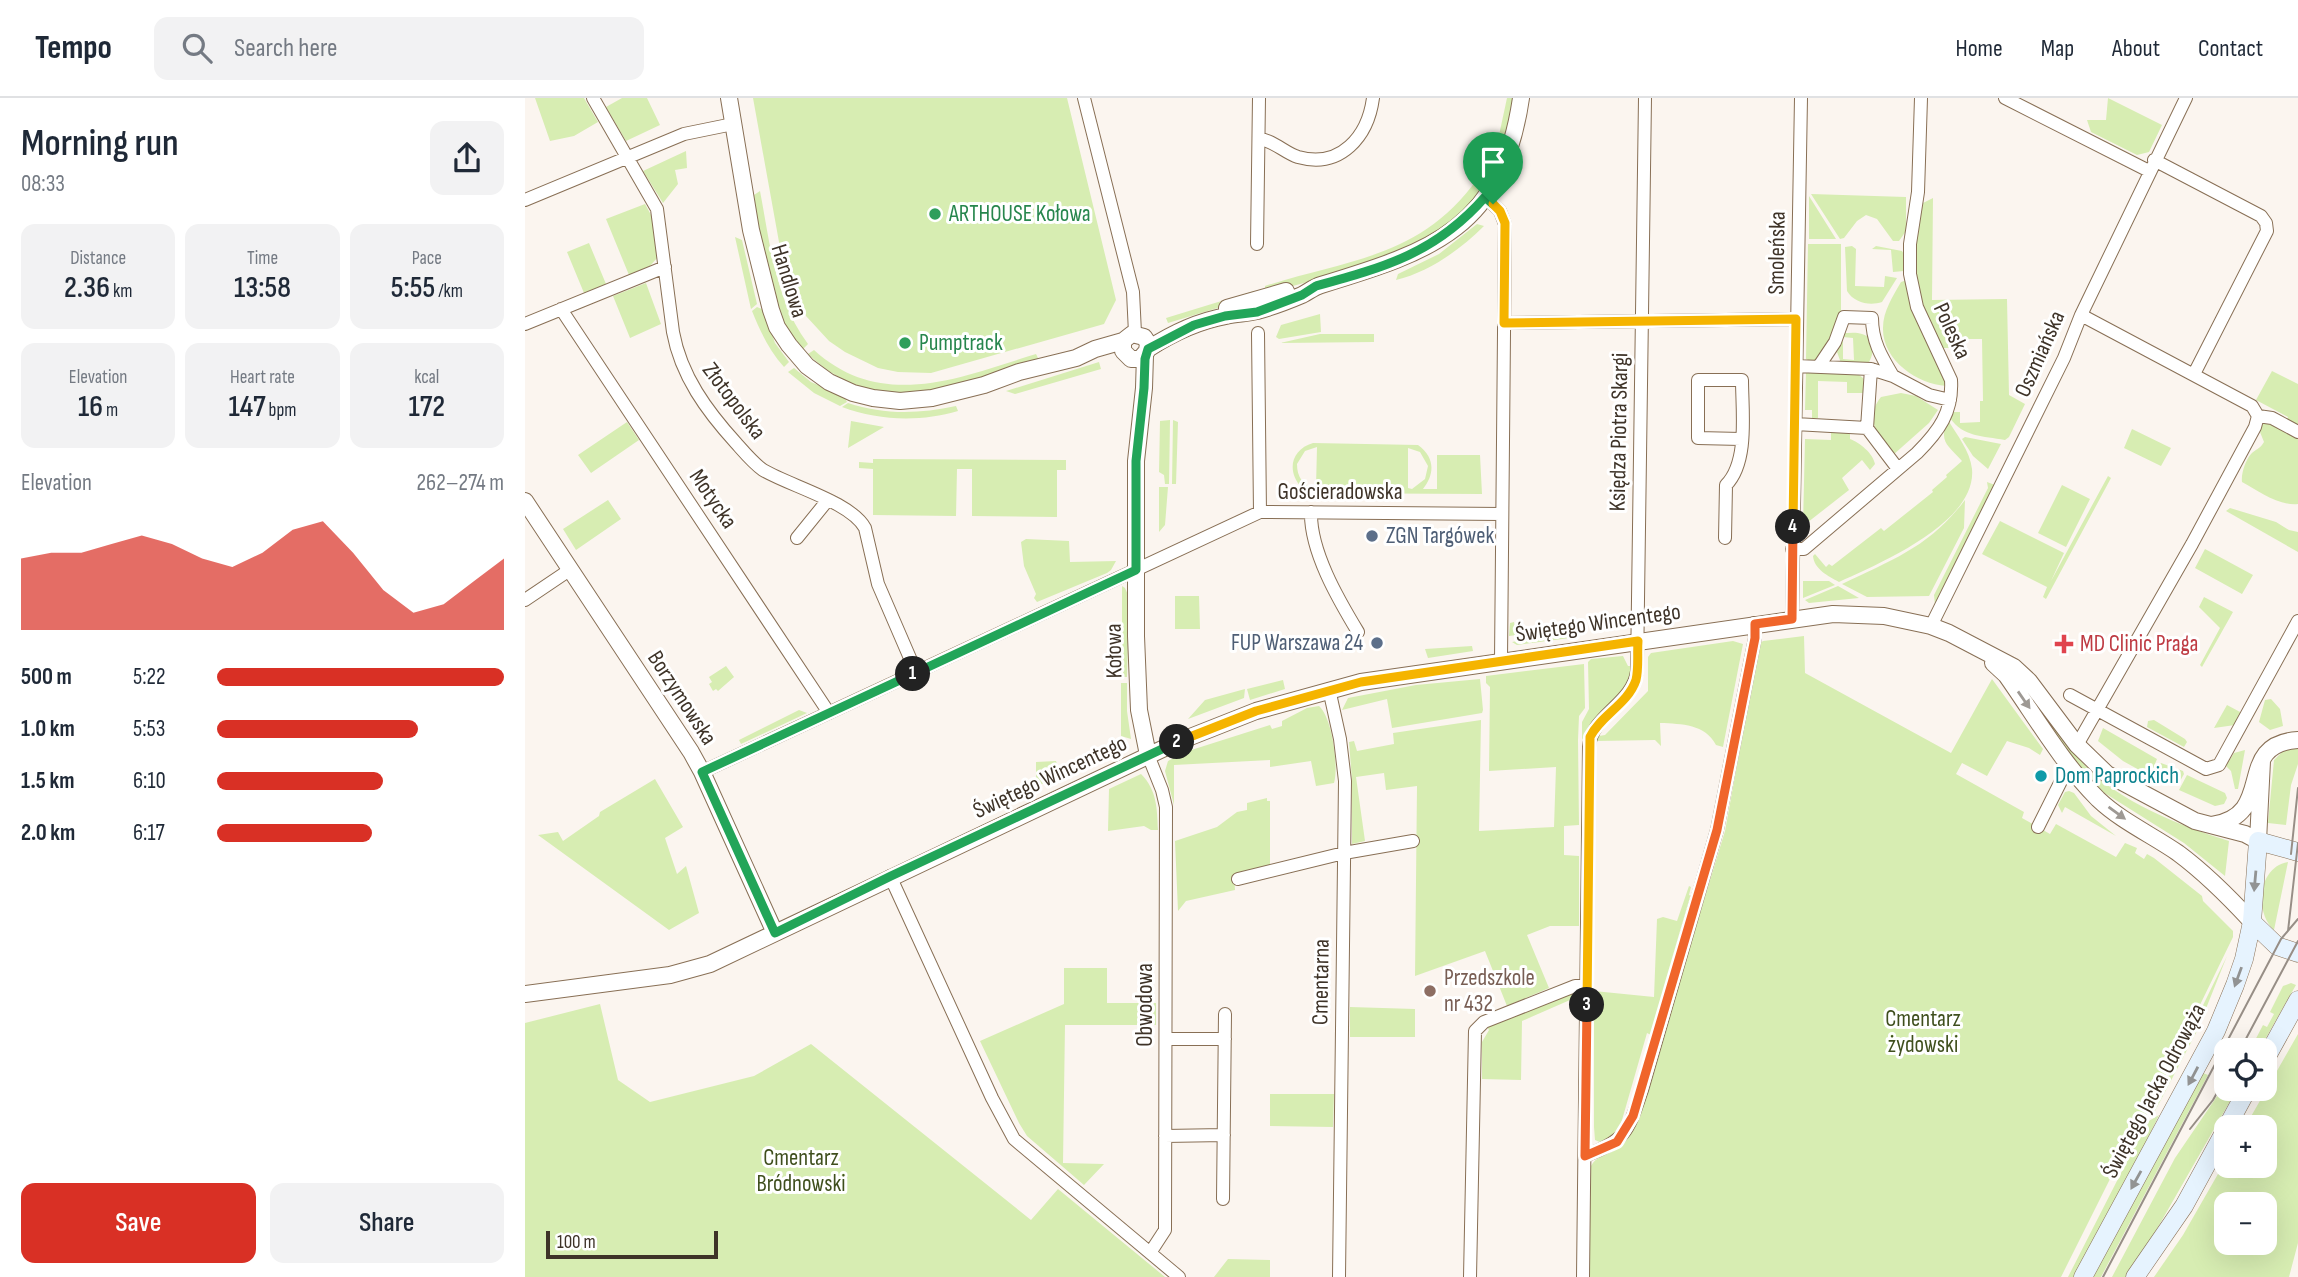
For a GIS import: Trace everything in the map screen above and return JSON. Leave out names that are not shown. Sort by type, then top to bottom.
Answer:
[{"type":"main road","points":[[2258,841],[2298,852]]},
{"type":"main road","name":"Świętego Jacka Odrowąża","points":[[2083,1277],[2216,1031],[2245,959],[2252,922],[2258,841]]},
{"type":"main road","points":[[2252,922],[2274,944],[2298,953]]},
{"type":"main road","points":[[2277,1038],[2298,1000]]},
{"type":"main road","points":[[2135,1277],[2183,1206],[2214,1151]]},
{"type":"street","name":"Złotopolska","points":[[593,98],[657,209],[677,351],[687,376],[705,404],[741,449],[762,469],[854,514],[865,528],[878,584],[916,672]]},
{"type":"street","name":"Handlowa","points":[[729,98],[763,283],[777,327],[799,358],[822,378],[837,386],[881,399],[932,398],[1035,376],[1136,347],[1280,293],[1316,286],[1388,264],[1429,246],[1456,227],[1495,184],[1509,153],[1521,98]]},
{"type":"street","name":"Kołowa","points":[[1084,98],[1133,292],[1136,347],[1144,388],[1136,461],[1136,570],[1139,710],[1149,755]]},
{"type":"street","points":[[1258,244],[1259,98]]},
{"type":"street","points":[[1259,139],[1301,158],[1333,156],[1357,141],[1370,116],[1373,98]]},
{"type":"street","name":"Księdza Piotra Skargi","points":[[1583,1277],[1590,737],[1598,724],[1622,701],[1633,685],[1637,671],[1645,98]]},
{"type":"street","name":"Smoleńska","points":[[1792,619],[1801,98]]},
{"type":"street","name":"Poleska","points":[[1921,98],[1919,192],[1910,244],[1910,274],[1917,307],[1949,373],[1950,400]]},
{"type":"street","points":[[2005,98],[2261,216],[2266,223],[2267,231],[2193,374]]},
{"type":"street","name":"Oszmiańska","points":[[1931,626],[2064,358],[2081,315],[2186,98]]},
{"type":"street","points":[[525,200],[691,132],[733,124]]},
{"type":"street","points":[[1485,197],[1500,211],[1505,223],[1501,660]]},
{"type":"street","points":[[525,324],[665,267]]},
{"type":"street","name":"Motycka","points":[[561,309],[829,713]]},
{"type":"street","points":[[2077,745],[2192,544],[2255,427],[2258,416],[2252,406],[2081,315]]},
{"type":"street","points":[[1819,366],[1835,342],[1844,317],[1872,318],[1876,348],[1893,376]]},
{"type":"street","points":[[1504,323],[1796,319]]},
{"type":"street","points":[[1258,333],[1260,512]]},
{"type":"street","points":[[1792,549],[1804,549],[1917,453],[1940,428],[1947,416],[1950,400],[1929,395],[1893,376],[1871,369],[1796,366]]},
{"type":"street","points":[[1871,369],[1867,428],[1898,469]]},
{"type":"street","points":[[1725,538],[1726,485],[1737,468],[1741,439],[1742,380],[1698,380],[1698,438],[1741,439]]},
{"type":"street","points":[[2258,416],[2272,418],[2298,432]]},
{"type":"street","points":[[1795,424],[1867,428]]},
{"type":"street","name":"Borzymowska","points":[[525,500],[702,772],[775,933]]},
{"type":"street","points":[[797,538],[827,501]]},
{"type":"street","name":"Gościeradowska","points":[[702,772],[1260,512],[1501,514]]},
{"type":"street","points":[[1311,512],[1311,527],[1329,579],[1358,632]]},
{"type":"street","points":[[525,600],[571,569]]},
{"type":"street","name":"Świętego Wincentego","points":[[525,994],[608,984],[710,964],[1197,733],[1256,711],[1329,689],[1501,660],[1833,614],[1889,617],[1931,626],[2014,667],[2029,681],[2077,745],[2107,774],[2160,804],[2206,825],[2245,834],[2258,841]]},
{"type":"street","points":[[2070,695],[2185,759],[2206,769],[2214,768],[2298,621]]},
{"type":"street","points":[[1585,1156],[1617,1142],[1633,1116],[1717,830],[1755,638],[1755,624]]},
{"type":"street","name":"Świętego Wincentego","points":[[1979,649],[2006,675],[2069,765],[2109,808],[2209,877],[2252,922]]},
{"type":"street","name":"Cmentarna","points":[[1329,689],[1340,739],[1345,781],[1339,1277]]},
{"type":"street","points":[[2206,825],[2223,822],[2242,812],[2249,800],[2255,776],[2269,749],[2292,740]]},
{"type":"street","name":"Obwodowa","points":[[1149,755],[1166,807],[1164,1230],[1150,1253]]},
{"type":"street","points":[[2258,841],[2262,761]]},
{"type":"street","points":[[2038,827],[2069,765]]},
{"type":"street","points":[[1238,879],[1344,853],[1413,841]]},
{"type":"street","points":[[891,876],[992,1098],[1014,1139],[1179,1277]]},
{"type":"street","points":[[1470,1277],[1473,1037],[1476,1028],[1484,1022],[1575,986],[1587,986]]},
{"type":"street","points":[[1223,1199],[1225,1014]]},
{"type":"street","points":[[1166,1039],[1225,1039]]},
{"type":"street","points":[[1165,1136],[1224,1135]]},
{"type":"green space","points":[[535,98],[584,98],[598,122],[574,136],[550,141]]},
{"type":"green space","points":[[622,98],[647,98],[660,125],[626,141],[606,107]]},
{"type":"green space","name":"ARTHOUSE Kołowa","points":[[753,98],[1067,98],[1116,300],[1104,324],[931,373],[898,372],[878,368],[845,352],[829,341],[806,316],[790,278],[779,242]]},
{"type":"green space","points":[[1507,98],[1514,98],[1504,147],[1489,177],[1483,172],[1498,140]]},
{"type":"green space","points":[[2108,98],[2162,125],[2149,152],[2137,155],[2091,132],[2087,120],[2106,120]]},
{"type":"green space","points":[[686,151],[687,168],[675,170],[678,184],[663,203],[643,171]]},
{"type":"green space","points":[[1478,178],[1485,183],[1465,208],[1442,228],[1416,244],[1358,268],[1267,293],[1265,290],[1265,286],[1382,252],[1408,240],[1456,205]]},
{"type":"green space","points":[[760,191],[775,270],[788,309],[808,344],[803,349],[786,327],[769,281],[754,195]]},
{"type":"green space","points":[[1811,194],[1906,197],[1906,231],[1899,241],[1893,241],[1877,219],[1866,215],[1840,239]]},
{"type":"green space","points":[[1809,196],[1836,239],[1809,239]]},
{"type":"green space","points":[[1933,198],[1932,300],[2007,299],[2009,395],[2025,404],[2005,440],[1967,432],[1950,418],[1952,412],[1960,412],[1960,423],[1980,422],[1980,401],[1983,401],[1982,339],[1963,339],[1962,348],[1941,348],[1923,313],[1913,261],[1921,204]]},
{"type":"green space","points":[[645,204],[656,224],[658,257],[650,266],[629,275],[606,219]]},
{"type":"green space","points":[[1477,224],[1484,226],[1454,252],[1420,272],[1396,280],[1398,274],[1439,254]]},
{"type":"green space","points":[[735,237],[742,240],[757,304],[751,309]]},
{"type":"green space","points":[[589,243],[606,284],[584,293],[567,252]]},
{"type":"green space","points":[[1808,244],[1841,244],[1841,315],[1837,330],[1814,363],[1806,359]]},
{"type":"green space","points":[[1852,246],[1856,249],[1855,286],[1884,287],[1885,276],[1897,278],[1882,302],[1863,302],[1847,291],[1845,247]]},
{"type":"green space","points":[[1876,246],[1902,251],[1905,256],[1904,271],[1893,272],[1891,250],[1872,249]]},
{"type":"green space","points":[[1907,280],[1945,375],[1946,386],[1924,381],[1903,368],[1888,350],[1884,340],[1883,322],[1887,310],[1901,282]]},
{"type":"green space","points":[[646,283],[661,324],[630,338],[613,296]]},
{"type":"green space","points":[[1254,291],[1254,297],[1168,323],[1166,318]]},
{"type":"green space","points":[[757,307],[764,310],[775,343],[789,362],[784,367],[758,326],[752,311]]},
{"type":"green space","points":[[1320,314],[1321,332],[1279,339],[1276,337],[1281,325]]},
{"type":"green space","points":[[1843,333],[1860,333],[1870,339],[1872,352],[1867,365],[1841,363],[1837,352],[1843,340],[1843,359],[1854,360],[1853,338],[1843,337]]},
{"type":"green space","points":[[1320,334],[1374,334],[1374,342],[1280,343]]},
{"type":"green space","points":[[814,350],[840,369],[867,380],[894,385],[951,379],[1036,354],[1039,360],[949,387],[891,393],[863,388],[835,375],[808,354]]},
{"type":"green space","points":[[1099,362],[1101,369],[1015,394],[1006,391]]},
{"type":"green space","points":[[794,368],[811,382],[844,396],[847,402],[840,406],[814,393],[788,372]]},
{"type":"green space","points":[[1854,371],[1863,378],[1866,393],[1847,393],[1847,382],[1818,381],[1818,418],[1812,418],[1812,410],[1805,410],[1806,372]]},
{"type":"green space","points":[[2272,371],[2298,384],[2298,429],[2287,421],[2288,417],[2256,400]]},
{"type":"green space","points":[[1901,393],[1916,396],[1938,410],[1929,423],[1893,455],[1875,427],[1873,413],[1881,397]]},
{"type":"green space","points":[[848,403],[888,411],[929,411],[956,406],[958,411],[929,417],[885,417],[842,407]]},
{"type":"green space","points":[[1170,420],[1169,484],[1165,484],[1164,475],[1159,472],[1160,421]]},
{"type":"green space","points":[[1173,420],[1178,422],[1176,484],[1172,484]]},
{"type":"green space","points":[[1948,420],[1966,450],[1972,469],[1969,489],[1959,507],[1922,539],[1877,564],[1839,582],[1822,572],[1814,561],[1815,554],[1826,567],[1829,564],[1832,566],[1881,528],[1884,531],[1933,492],[1946,475],[1962,461],[1944,438]]},
{"type":"green space","points":[[2264,420],[2298,436],[2298,504],[2283,503],[2242,482],[2247,460],[2264,442],[2260,432]]},
{"type":"green space","points":[[851,421],[884,427],[848,448]]},
{"type":"green space","points":[[627,422],[639,440],[591,473],[578,455]]},
{"type":"green space","points":[[2132,429],[2171,448],[2161,466],[2124,448]]},
{"type":"green space","points":[[1831,431],[1850,431],[1850,439],[1872,456],[1875,464],[1870,470],[1862,460],[1842,478],[1849,490],[1803,526],[1805,439],[1831,440]]},
{"type":"green space","points":[[1965,437],[2001,444],[1988,469],[1973,456],[1962,439]]},
{"type":"green space","points":[[1313,443],[1418,445],[1428,455],[1431,466],[1430,477],[1423,489],[1437,489],[1437,455],[1480,455],[1482,494],[1287,493],[1287,487],[1301,487],[1294,474],[1293,461],[1306,446]],"holes":[[[1317,447],[1316,487],[1316,488],[1302,480],[1297,464],[1305,451]],[[1408,448],[1420,452],[1428,466],[1425,479],[1412,489],[1408,488]]]},
{"type":"green space","points":[[873,459],[1066,460],[1066,470],[1057,470],[1057,517],[972,516],[972,469],[957,469],[956,516],[873,515],[873,469],[859,468],[859,462],[873,463]]},
{"type":"green space","points":[[2108,476],[2111,478],[2046,599],[2043,597],[2047,587],[1982,554],[2000,521],[2064,553],[2051,581]]},
{"type":"green space","points":[[1987,482],[1995,485],[1935,605],[1934,595],[1988,488]]},
{"type":"green space","points":[[2062,485],[2090,499],[2066,547],[2038,533]]},
{"type":"green space","points":[[1159,487],[1168,487],[1165,525],[1159,532]]},
{"type":"green space","points":[[608,500],[621,519],[576,550],[563,529]]},
{"type":"green space","points":[[1965,500],[1964,528],[1929,596],[1867,597],[1842,584],[1924,541],[1952,516]]},
{"type":"green space","points":[[2230,508],[2276,522],[2298,532],[2298,552],[2226,511]]},
{"type":"green space","points":[[1026,539],[1069,541],[1070,562],[1116,561],[1107,573],[1037,602],[1024,566],[1021,542]]},
{"type":"green space","points":[[2205,549],[2253,575],[2242,594],[2195,568]]},
{"type":"green space","points":[[1803,581],[1829,581],[1835,585],[1803,598]]},
{"type":"green space","points":[[1122,586],[1129,597],[1127,677],[1122,677]]},
{"type":"green space","points":[[1838,586],[1859,598],[1809,603],[1805,600]]},
{"type":"green space","points":[[1175,596],[1199,596],[1200,629],[1175,629]]},
{"type":"green space","points":[[2204,597],[2233,612],[2202,667],[2200,665],[2220,628],[2199,607]]},
{"type":"green space","points":[[1514,622],[1515,630],[1563,624],[1569,625],[1569,628],[1509,636],[1510,623]]},
{"type":"green space","points":[[1569,632],[1570,638],[1517,645],[1512,642]]},
{"type":"green space","name":"Cmentarz żydowski","points":[[1804,636],[1805,673],[1951,753],[1992,679],[2043,749],[2040,755],[2029,748],[2007,741],[1987,776],[1962,763],[1956,774],[2024,812],[2022,818],[2050,834],[2056,824],[2116,857],[2125,843],[2137,848],[2135,853],[2144,859],[2147,854],[2154,858],[2202,896],[2203,901],[2233,931],[2233,937],[2146,1116],[2140,1119],[2061,1277],[1588,1277],[1591,1166],[1595,1160],[1623,1142],[1640,1110],[1725,831],[1759,644],[1763,641]]},
{"type":"green space","points":[[1733,641],[1743,644],[1723,747],[1716,745],[1699,729],[1668,723],[1660,723],[1661,746],[1655,740],[1597,741],[1599,736],[1605,735],[1648,691],[1648,657],[1651,653]]},
{"type":"green space","points":[[1472,646],[1473,651],[1428,658],[1425,649]]},
{"type":"green space","points":[[1623,656],[1628,666],[1632,666],[1629,677],[1618,696],[1582,740],[1582,722],[1589,709],[1588,662],[1591,659]]},
{"type":"green space","points":[[1584,664],[1585,708],[1579,716],[1578,740],[1579,825],[1564,826],[1564,855],[1579,856],[1579,926],[1550,926],[1527,935],[1549,988],[1507,1006],[1485,951],[1415,976],[1417,786],[1386,790],[1384,773],[1356,777],[1365,841],[1352,844],[1349,742],[1354,741],[1357,751],[1394,744],[1393,733],[1481,720],[1479,831],[1554,827],[1556,767],[1489,771],[1490,687],[1486,683],[1486,676]]},
{"type":"green space","points":[[726,666],[734,677],[718,691],[713,691],[709,677]]},
{"type":"green space","points":[[2015,676],[2096,776],[2131,800],[2170,820],[2229,841],[2225,876],[2184,843],[2103,792],[2085,774]]},
{"type":"green space","points":[[1480,679],[1482,713],[1392,728],[1387,699],[1342,710],[1348,698],[1416,685]]},
{"type":"green space","points":[[1283,680],[1285,689],[1250,700],[1247,689]]},
{"type":"green space","points":[[1121,683],[1127,683],[1131,739],[1121,736]]},
{"type":"green space","points":[[1245,689],[1244,698],[1188,719],[1205,700]]},
{"type":"green space","points":[[2271,699],[2280,709],[2283,726],[2270,730],[2259,722],[2265,700]]},
{"type":"green space","points":[[2227,705],[2242,713],[2235,725],[2214,728]]},
{"type":"green space","points":[[1319,706],[1328,720],[1333,743],[1336,766],[1334,783],[1316,786],[1311,761],[1270,767],[1270,760],[1174,765],[1174,805],[1165,771],[1168,761],[1185,752],[1270,725],[1272,729],[1282,726],[1282,721],[1307,708]]},
{"type":"green space","points":[[799,710],[807,713],[741,744],[739,740]]},
{"type":"green space","points":[[2154,720],[2185,739],[2187,742],[2184,747],[2147,727],[2148,721]]},
{"type":"green space","points":[[2103,728],[2157,759],[2150,776],[2123,761],[2098,741]]},
{"type":"green space","points":[[2298,747],[2298,764],[2291,785],[2286,825],[2268,823],[2274,760],[2284,750]]},
{"type":"green space","points":[[2245,750],[2238,789],[2235,789],[2231,771],[2226,766],[2234,753]]},
{"type":"green space","points":[[1056,761],[1060,775],[1040,785],[1036,784],[1036,762]]},
{"type":"green space","points":[[2161,763],[2183,771],[2179,783],[2155,774]]},
{"type":"green space","points":[[1141,774],[1153,793],[1158,830],[1144,826],[1108,831],[1109,789]]},
{"type":"green space","points":[[2187,775],[2225,793],[2227,798],[2224,804],[2215,806],[2179,790]]},
{"type":"green space","points":[[655,779],[683,827],[665,838],[677,874],[686,866],[699,913],[669,930],[538,835],[558,832],[563,841],[599,816],[600,812]]},
{"type":"green space","points":[[2065,792],[2074,793],[2091,816],[2116,836],[2065,807],[2062,813],[2058,805]]},
{"type":"green space","points":[[1267,798],[1267,801],[1270,801],[1270,866],[1234,875],[1235,890],[1186,901],[1178,911],[1175,841],[1217,827],[1237,812],[1247,810],[1247,803]]},
{"type":"green space","points":[[2288,862],[2274,930],[2264,912],[2262,891],[2270,872]]},
{"type":"green space","points":[[1689,886],[1689,895],[1694,897],[1651,1035],[1647,1033],[1620,1127],[1617,1135],[1602,1143],[1595,1140],[1594,1127],[1594,991],[1654,997],[1657,919],[1663,917],[1677,921]]},
{"type":"green space","points":[[2227,956],[2197,1031],[2155,1111],[2151,1112]]},
{"type":"green space","points":[[1064,968],[1107,968],[1107,1003],[1156,1003],[1156,1025],[1065,1025],[1063,1163],[1104,1164],[1084,1185],[1027,1136],[980,1041],[1064,1004]]},
{"type":"green space","points":[[2291,983],[2296,985],[2266,1038],[2256,1038],[2263,1025],[2267,1027],[2274,1014],[2270,1012],[2283,986]]},
{"type":"green space","points":[[1572,993],[1577,996],[1578,1005],[1570,1000],[1522,1021],[1521,1080],[1482,1079],[1482,1042],[1489,1030],[1487,1027]]},
{"type":"green space","name":"Cmentarz Bródnowski","points":[[600,1004],[618,1080],[650,1102],[754,1076],[811,1044],[1031,1220],[1058,1189],[1165,1277],[525,1277],[525,1023]]},
{"type":"green space","points":[[1350,1007],[1415,1009],[1415,1037],[1350,1037]]},
{"type":"green space","points":[[2298,1034],[2298,1243],[2289,1277],[2154,1277],[2183,1235],[2216,1178],[2277,1178],[2277,1115],[2252,1115],[2260,1101],[2277,1101],[2277,1071]]},
{"type":"green space","points":[[2203,1073],[2208,1075],[2101,1277],[2091,1277]]},
{"type":"green space","points":[[1270,1094],[1334,1094],[1333,1127],[1270,1126]]},
{"type":"green space","points":[[2214,1101],[2230,1101],[2222,1115],[2214,1115],[2214,1129],[2142,1255],[2127,1277],[2112,1277],[2175,1158]]},
{"type":"green space","points":[[2159,1115],[2074,1277],[2068,1277],[2147,1122]]},
{"type":"green space","points":[[1228,1259],[1270,1260],[1270,1277],[1214,1277]]},
{"type":"tram line","points":[[2291,854],[2298,788]]},
{"type":"tram line","points":[[2288,931],[2298,843]]},
{"type":"tram line","points":[[2103,1277],[2281,939],[2298,919]]},
{"type":"tram line","points":[[2246,1038],[2298,941]]},
{"type":"tram line","points":[[2190,1129],[2214,1098]]},
{"type":"place","name":"ARTHOUSE Kołowa","points":[[935,214]]},
{"type":"place","name":"Pumptrack","points":[[905,343]]},
{"type":"place","name":"ZGN Targówek","points":[[1372,536]]},
{"type":"place","name":"FUP Warszawa 24","points":[[1377,643]]},
{"type":"place","name":"MD Clinic Praga","points":[[2064,644]]},
{"type":"place","name":"Dom Paprockich","points":[[2041,776]]},
{"type":"place","name":"Przedszkole nr 432","points":[[1430,991]]},
{"type":"route","points":[[1485,197],[1493,204],[1500,211],[1505,223],[1504,323],[1796,319],[1792,619],[1755,624],[1755,638],[1717,830],[1633,1116],[1617,1142],[1585,1156],[1588,752],[1593,730],[1622,701],[1637,677],[1638,641],[1361,682],[1256,711],[1175,743],[775,933],[702,772],[1136,570],[1136,461],[1145,355],[1148,349],[1194,325],[1225,316],[1257,312],[1302,295],[1316,286],[1381,267],[1413,254],[1456,227],[1485,197]]}]
